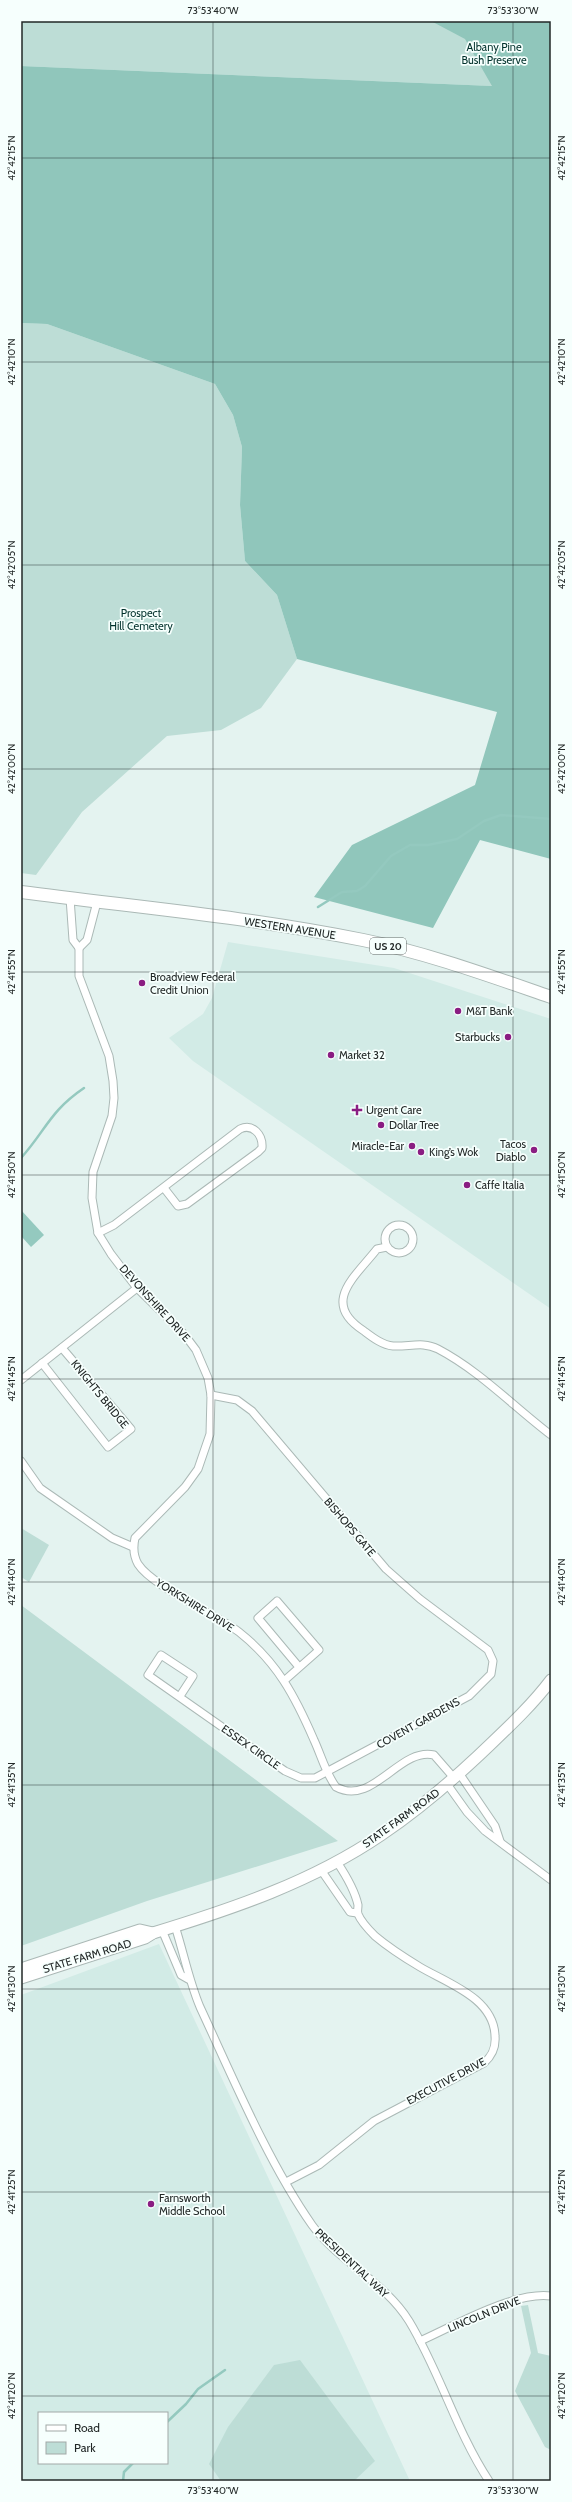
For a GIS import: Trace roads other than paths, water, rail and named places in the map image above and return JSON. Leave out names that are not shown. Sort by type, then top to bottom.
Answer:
[{"type":"main road","name":"WESTERN AVENUE","points":[[21,892],[308,930],[364,940],[435,959],[551,997]]},
{"type":"main road","name":"STATE FARM ROAD","points":[[21,1978],[145,1938],[157,1931],[256,1898],[337,1862],[380,1836],[453,1778],[516,1720],[551,1680]]},
{"type":"main road","name":"STATE FARM ROAD","points":[[21,1968],[140,1930],[157,1931]]},
{"type":"street","name":"DEVONSHIRE DRIVE","points":[[70,898],[72,940],[79,948],[79,976],[109,1056],[113,1087],[112,1116],[93,1172],[92,1198],[98,1233],[111,1254],[137,1288],[184,1334],[196,1350],[208,1378],[211,1395],[210,1434],[201,1464],[185,1487],[141,1530],[133,1547]]},
{"type":"street","points":[[79,948],[87,940],[98,902]]},
{"type":"street","points":[[98,1233],[114,1225],[240,1129],[250,1127],[254,1129],[260,1137],[262,1148],[258,1152],[187,1204],[178,1206],[164,1188]]},
{"type":"street","points":[[387,1247],[377,1249],[344,1292],[342,1307],[348,1319],[387,1345],[423,1344],[436,1348],[494,1388],[551,1435]]},
{"type":"street","points":[[21,1380],[137,1288]]},
{"type":"street","name":"KNIGHTS BRIDGE","points":[[42,1363],[108,1447],[131,1429],[62,1348]]},
{"type":"street","name":"BISHOPS GATE","points":[[211,1395],[237,1400],[252,1411],[386,1569],[420,1599],[488,1650],[493,1661]]},
{"type":"street","points":[[21,1461],[40,1488],[109,1536],[133,1547]]},
{"type":"street","name":"YORKSHIRE DRIVE","points":[[133,1547],[138,1564],[146,1573],[238,1632],[259,1649],[285,1680],[336,1787],[349,1791],[356,1790],[381,1779],[414,1756],[427,1754],[440,1760],[453,1778]]},
{"type":"street","points":[[285,1680],[319,1650],[277,1602],[258,1618],[299,1667]]},
{"type":"street","name":"ESSEX CIRCLE","points":[[180,1696],[193,1676],[161,1656],[148,1675],[293,1776],[309,1779],[328,1771]]},
{"type":"street","name":"COVENT GARDENS","points":[[328,1771],[469,1696],[492,1674],[493,1661]]},
{"type":"street","points":[[453,1778],[495,1826],[500,1841]]},
{"type":"street","points":[[453,1778],[467,1812],[485,1831],[551,1880]]},
{"type":"street","name":"EXECUTIVE DRIVE","points":[[337,1862],[346,1875],[358,1906],[357,1913]]},
{"type":"street","name":"EXECUTIVE DRIVE","points":[[286,2182],[319,2166],[374,2121],[484,2062],[494,2050],[495,2032],[489,2015],[483,2007],[457,1987],[419,1966],[376,1936],[357,1913],[350,1912],[341,1902],[321,1870]]},
{"type":"street","name":"PRESIDENTIAL WAY","points":[[175,1926],[189,1969],[188,1979],[244,2100],[286,2182],[313,2226],[399,2307],[420,2341],[471,2453],[489,2481]]},
{"type":"street","name":"PRESIDENTIAL WAY","points":[[157,1931],[181,1975],[188,1979]]},
{"type":"street","name":"LINCOLN DRIVE","points":[[420,2341],[512,2301],[536,2295],[551,2296]]},
{"type":"waterway","points":[[318,907],[342,892],[357,891],[365,886],[391,856],[410,845],[428,845],[457,839],[484,821],[501,815],[551,819]]},
{"type":"waterway","points":[[21,1158],[63,1105],[84,1088]]},
{"type":"waterway","points":[[168,2421],[186,2404],[198,2389],[225,2370]]},
{"type":"waterway","points":[[123,2481],[124,2472],[132,2464]]},
{"type":"place","name":"Broadview Federal Credit Union","points":[[142,983]]},
{"type":"place","name":"M&T Bank","points":[[458,1011]]},
{"type":"place","name":"Starbucks","points":[[508,1037]]},
{"type":"place","name":"Market 32","points":[[331,1055]]},
{"type":"place","name":"Urgent Care","points":[[357,1110]]},
{"type":"place","name":"Dollar Tree","points":[[381,1125]]},
{"type":"place","name":"Miracle-Ear","points":[[412,1146]]},
{"type":"place","name":"Tacos Diablo","points":[[534,1150]]},
{"type":"place","name":"King’s Wok","points":[[421,1152]]},
{"type":"place","name":"Caffe Italia","points":[[467,1185]]},
{"type":"place","name":"Farnsworth Middle School","points":[[151,2204]]},
{"type":"park label","name":"Albany Pine Bush Preserve","points":[[494,53]]},
{"type":"park label","name":"Prospect Hill Cemetery","points":[[141,619]]}]
